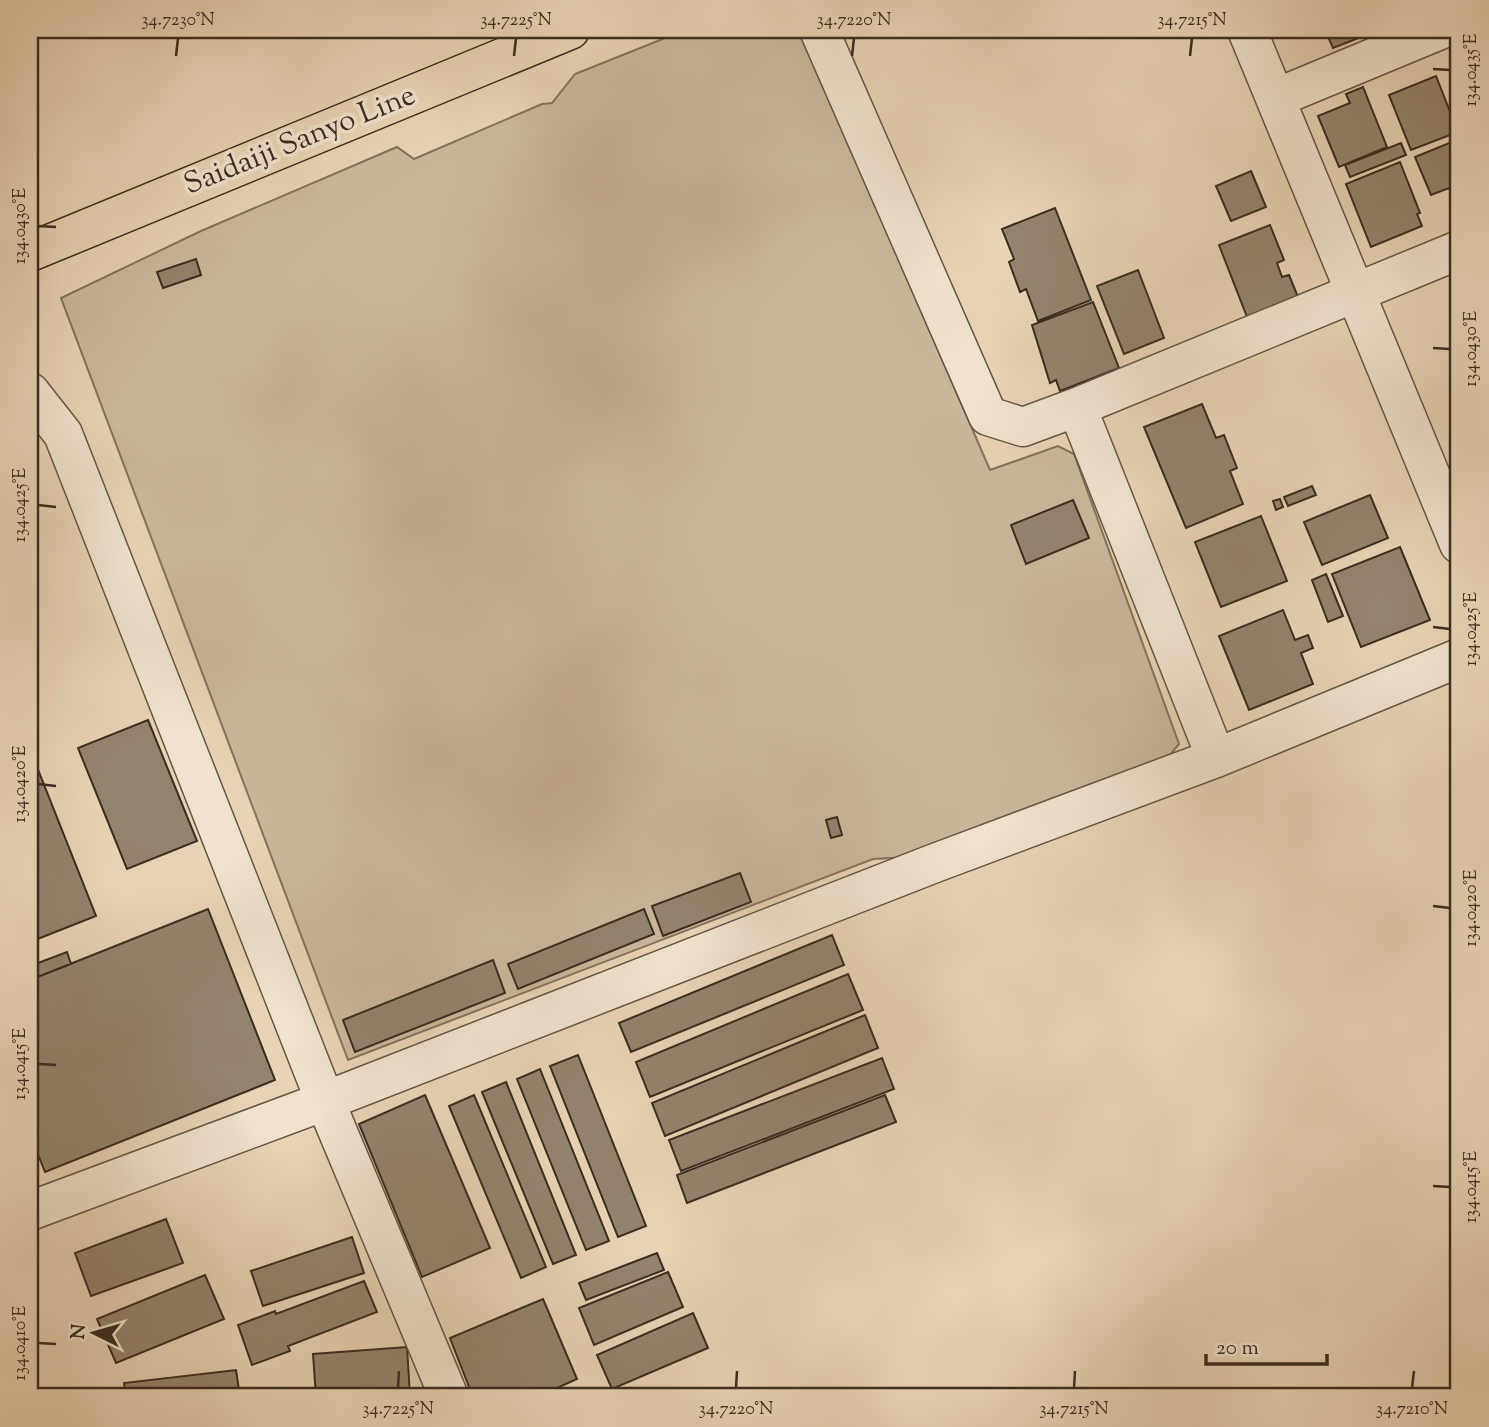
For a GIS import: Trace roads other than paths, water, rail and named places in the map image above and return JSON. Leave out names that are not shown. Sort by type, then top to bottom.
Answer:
[{"type":"main road","name":"Saidaiji Sanyo Line","points":[[30,252],[570,30]]},
{"type":"street","points":[[819,30],[988,416],[1023,427],[1459,250]]},
{"type":"street","points":[[1247,30],[1455,525]]},
{"type":"street","points":[[1276,98],[1440,30]]},
{"type":"street","points":[[30,392],[63,434],[325,1101],[449,1397]]},
{"type":"street","points":[[1077,407],[1216,758]]},
{"type":"street","points":[[30,1212],[325,1101],[934,863],[1216,758],[1459,658]]}]
